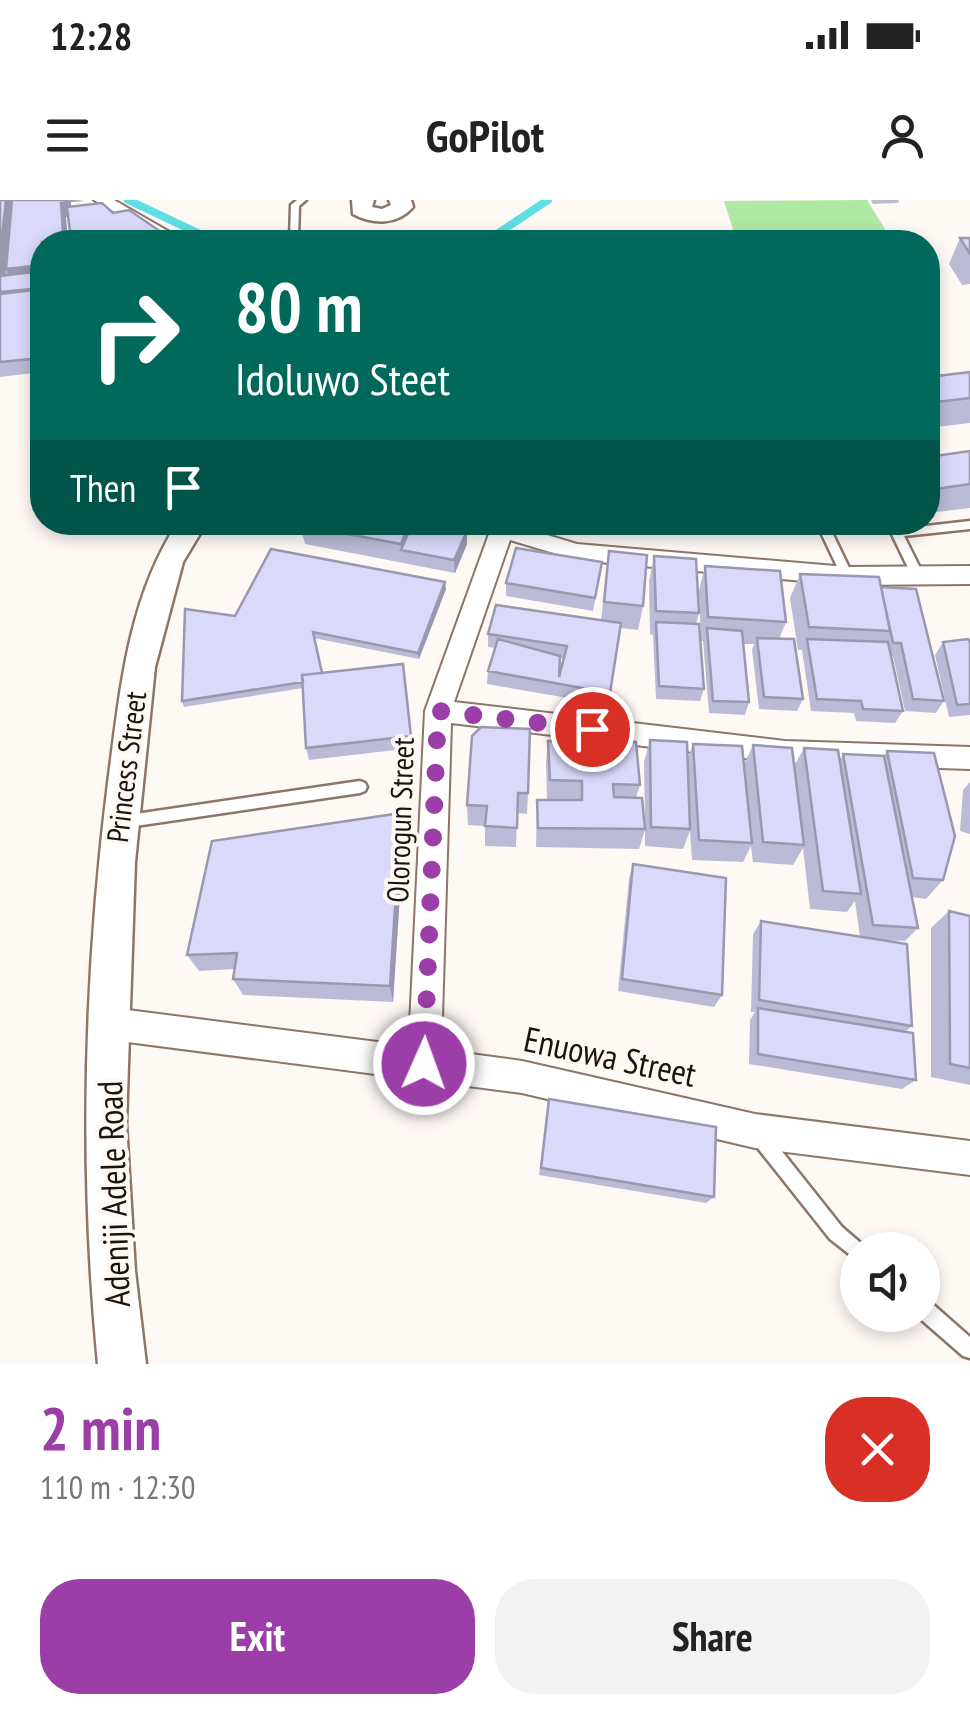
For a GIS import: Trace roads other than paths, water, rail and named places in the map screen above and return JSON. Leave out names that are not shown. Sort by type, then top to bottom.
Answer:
[{"type":"street","points":[[102,200],[156,230]]},
{"type":"street","points":[[369,222],[398,206]]},
{"type":"street","name":"Princess Street","points":[[112,1024],[121,822],[139,667],[168,561],[184,535]]},
{"type":"street","name":"Olorogun Street","points":[[424,1064],[438,711],[491,535]]},
{"type":"street","points":[[525,535],[577,552],[847,576],[970,575]]},
{"type":"street","points":[[438,711],[785,752],[970,758]]},
{"type":"street","name":"Enuowa Street","points":[[112,1024],[522,1077],[756,1131],[970,1158]]},
{"type":"street","name":"Adeniji Adele Road","points":[[112,1024],[105,1124],[112,1271],[122,1364]]},
{"type":"lane","points":[[294,230],[295,204],[302,200]]},
{"type":"lane","points":[[940,526],[970,525]]},
{"type":"lane","points":[[827,535],[847,576]]},
{"type":"lane","points":[[898,535],[918,576]]},
{"type":"lane","points":[[121,822],[360,787]]},
{"type":"lane","points":[[756,1131],[840,1236]]},
{"type":"lane","points":[[940,1324],[970,1350]]},
{"type":"waterway","points":[[128,200],[192,230]]},
{"type":"waterway","points":[[503,230],[548,200]]}]
